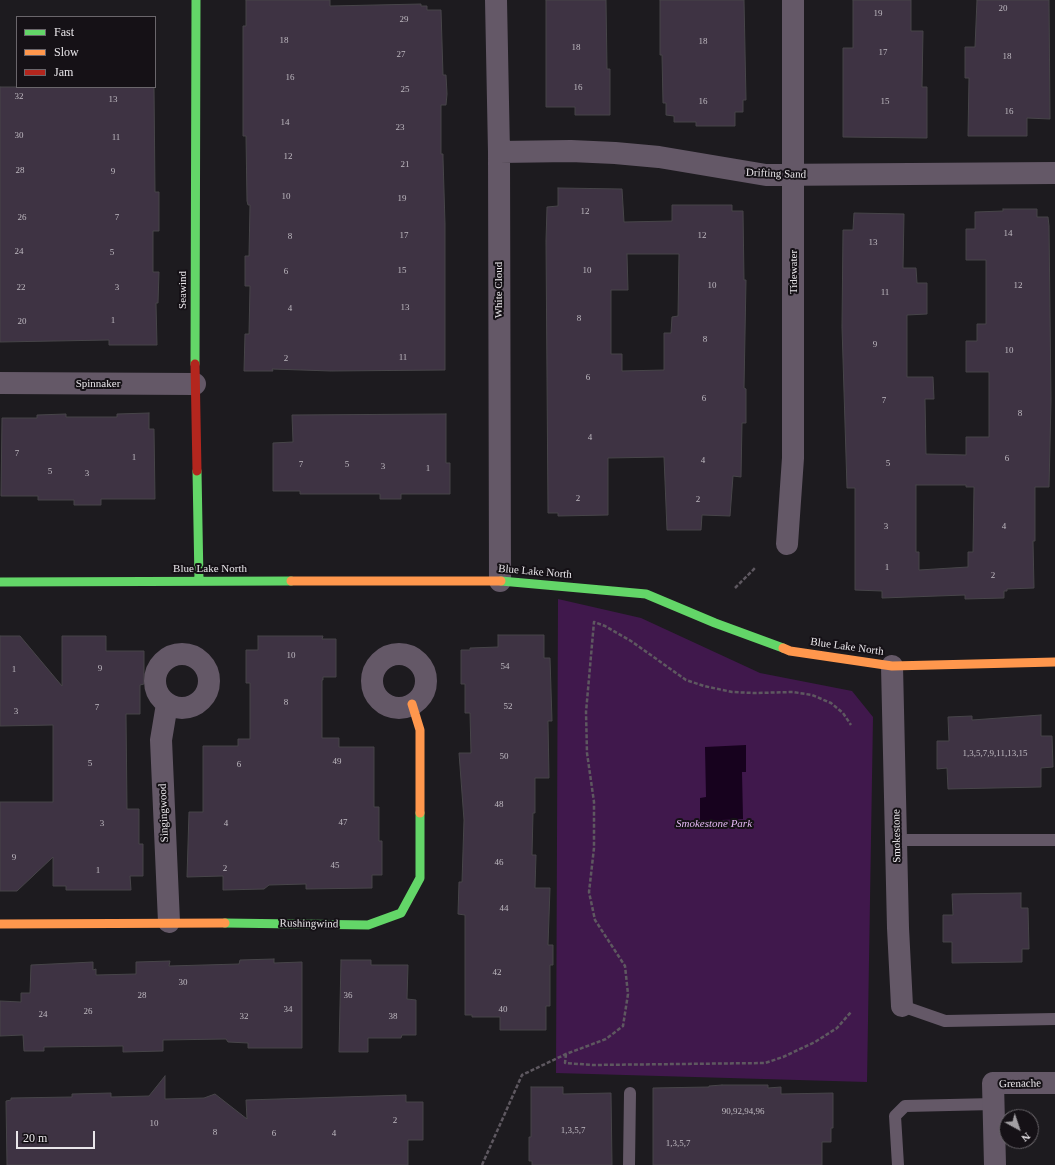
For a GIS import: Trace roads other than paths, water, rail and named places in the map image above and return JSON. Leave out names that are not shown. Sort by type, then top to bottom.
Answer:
[{"type":"street","name":"Seawind","points":[[196,0],[195,384],[199,580]]},
{"type":"street","name":"White Cloud","points":[[496,0],[499,152],[500,580]]},
{"type":"street","name":"Tidewater","points":[[787,544],[793,458],[793,0]]},
{"type":"street","name":"Drifting Sand","points":[[499,152],[571,150],[615,153],[659,157],[755,174],[1055,173]]},
{"type":"street","name":"Spinnaker","points":[[0,383],[195,384]]},
{"type":"street","name":"Blue Lake North","points":[[0,582],[199,580],[500,580],[646,594],[715,624],[790,651],[892,666],[1055,662]]},
{"type":"street","name":"Smokestone","points":[[892,666],[898,928],[902,1006]]},
{"type":"street","name":"Singingwood","points":[[167,704],[162,740],[168,922]]},
{"type":"street","name":"Rushingwind","points":[[0,924],[168,922],[368,925],[401,913],[420,878],[420,730],[412,704]]},
{"type":"street","name":"Grenache","points":[[995,1165],[994,1083],[1055,1083]]},
{"type":"lane","points":[[897,840],[1055,840]]},
{"type":"lane","points":[[902,1006],[945,1021],[1055,1019]]},
{"type":"lane","points":[[629,1165],[630,1093]]},
{"type":"lane","points":[[898,1165],[894,1116],[905,1106],[994,1104]]},
{"type":"park label","name":"Smokestone Park","points":[[714,824]]}]
